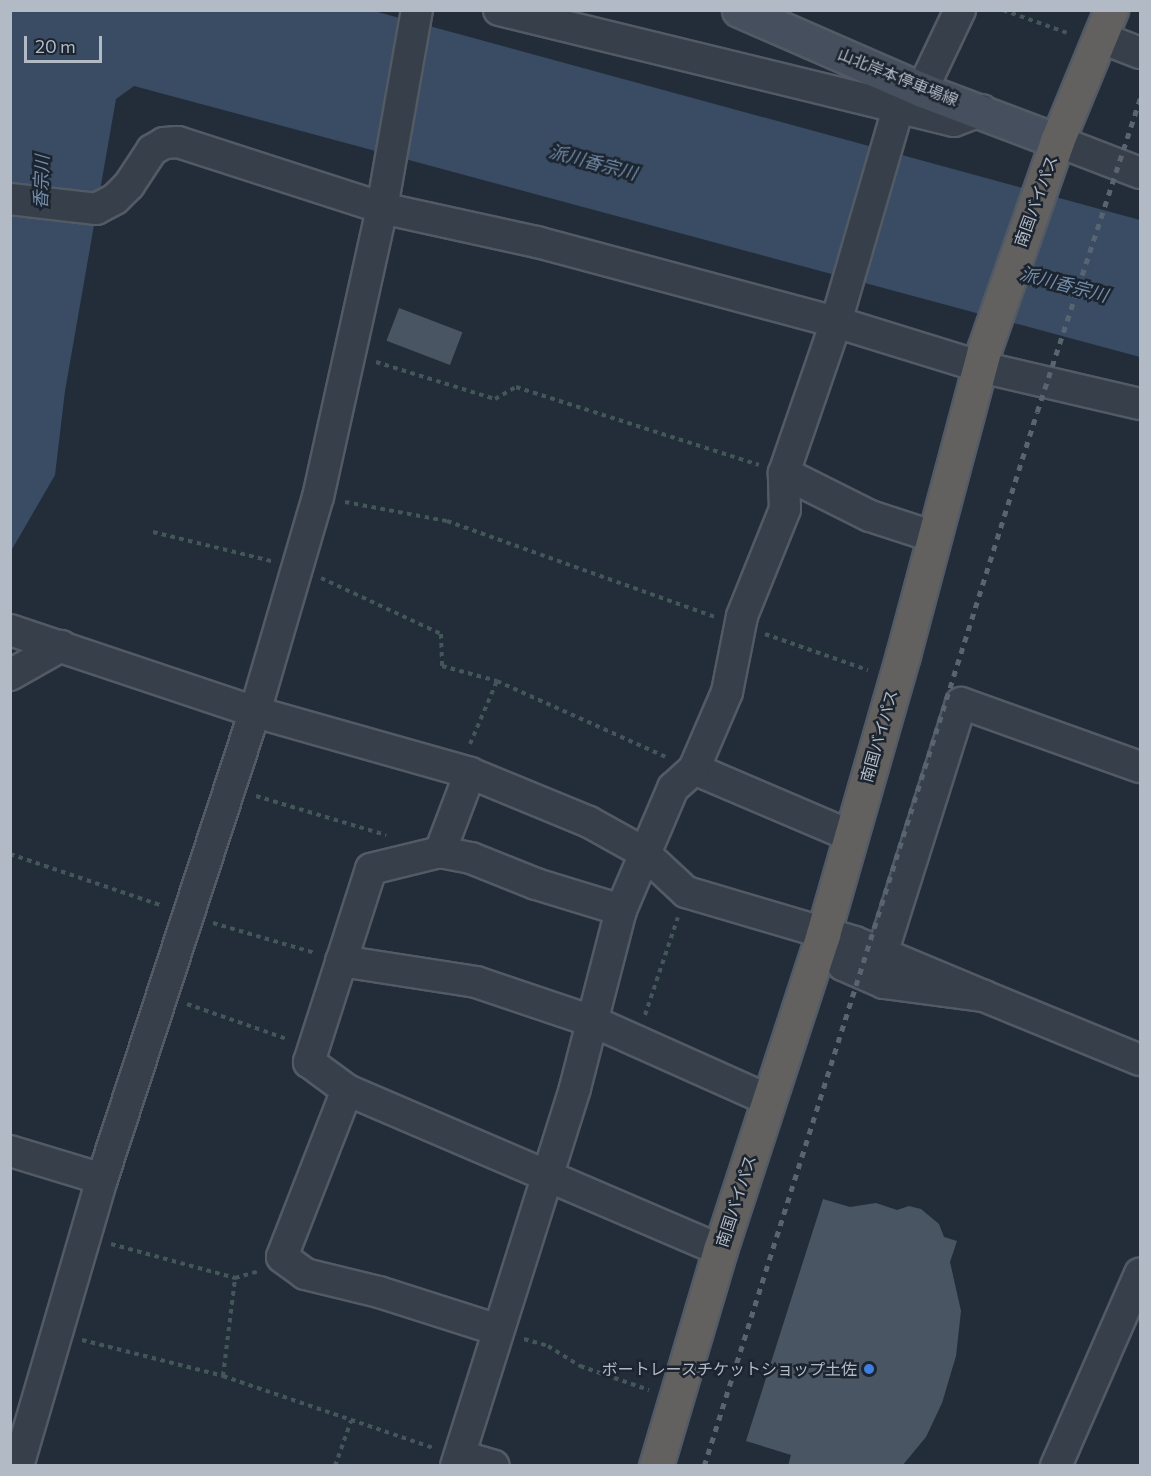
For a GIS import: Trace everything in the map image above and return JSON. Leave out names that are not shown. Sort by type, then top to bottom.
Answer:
[{"type":"highway","name":"南国バイパス","points":[[656,1466],[720,1250],[823,934],[935,537],[982,358],[1058,141],[1102,30]]},
{"type":"main road","name":"山北岸本停車場線","points":[[739,10],[903,109],[982,110],[1058,141]]},
{"type":"street","points":[[18,1466],[21,1411],[56,1333],[160,995],[255,712],[318,497],[384,196],[417,10]]},
{"type":"street","points":[[499,10],[903,109]]},
{"type":"street","points":[[494,1466],[458,1461],[548,1177],[621,910],[643,852],[673,788],[694,769],[727,692],[740,626],[785,509],[784,473],[837,317],[903,109],[960,10]]},
{"type":"street","points":[[1102,30],[1140,53]]},
{"type":"street","points":[[1058,141],[1140,173]]},
{"type":"street","points":[[10,199],[96,209],[115,199],[129,185],[152,150],[164,143],[178,142],[384,196],[537,242],[837,317],[1140,404]]},
{"type":"street","points":[[784,473],[870,516],[935,537]]},
{"type":"street","points":[[10,630],[255,712],[464,771],[589,822],[643,852],[686,892],[882,954],[1140,1059]]},
{"type":"street","points":[[10,675],[61,646]]},
{"type":"street","points":[[882,954],[962,703],[1140,767]]},
{"type":"street","points":[[694,769],[851,836]]},
{"type":"street","points":[[440,852],[464,771]]},
{"type":"street","points":[[621,910],[536,884],[471,858],[440,852],[371,869],[309,1062],[347,1090],[720,1250]]},
{"type":"street","points":[[823,934],[843,965],[884,982],[984,996]]},
{"type":"street","points":[[341,961],[476,982],[592,1021],[769,1100]]},
{"type":"street","points":[[347,1090],[282,1257],[304,1274],[379,1292],[498,1330]]},
{"type":"street","points":[[10,1151],[102,1179]]},
{"type":"street","points":[[1056,1466],[1140,1274]]},
{"type":"path","points":[[1003,10],[1102,30]]},
{"type":"path","points":[[350,354],[495,399],[516,387],[784,473]]},
{"type":"path","points":[[318,497],[447,521],[895,681]]},
{"type":"path","points":[[153,532],[298,568],[441,634],[442,666],[497,681],[694,769]]},
{"type":"path","points":[[464,771],[497,681]]},
{"type":"path","points":[[229,788],[395,838]]},
{"type":"path","points":[[637,1041],[686,892]]},
{"type":"path","points":[[160,995],[313,1049]]},
{"type":"path","points":[[84,1237],[235,1278],[290,1263]]},
{"type":"path","points":[[223,1376],[235,1278]]},
{"type":"path","points":[[498,1330],[548,1346],[580,1366],[675,1400]]},
{"type":"path","points":[[56,1333],[223,1376],[458,1461]]},
{"type":"path","points":[[335,1466],[351,1421]]},
{"type":"water","points":[[11,11],[374,11],[1140,220],[1140,357],[134,86],[116,99],[65,391],[55,475],[11,551]]},
{"type":"building","points":[[399,308],[462,332],[450,365],[386,341]]},
{"type":"building","points":[[823,1199],[850,1207],[876,1203],[897,1210],[909,1206],[921,1209],[939,1224],[944,1237],[957,1241],[950,1262],[961,1311],[956,1356],[942,1403],[926,1437],[902,1466],[788,1466],[791,1455],[746,1441]]},
{"type":"railway","points":[[704,1466],[1037,412],[1140,98]]},
{"type":"place","name":"ボートレースチケットショップ土佐","points":[[869,1369]]},
{"type":"water label","name":"派川香宗川","points":[[593,162]]},
{"type":"water label","name":"香宗川","points":[[41,182]]},
{"type":"water label","name":"派川香宗川","points":[[1064,284]]}]
